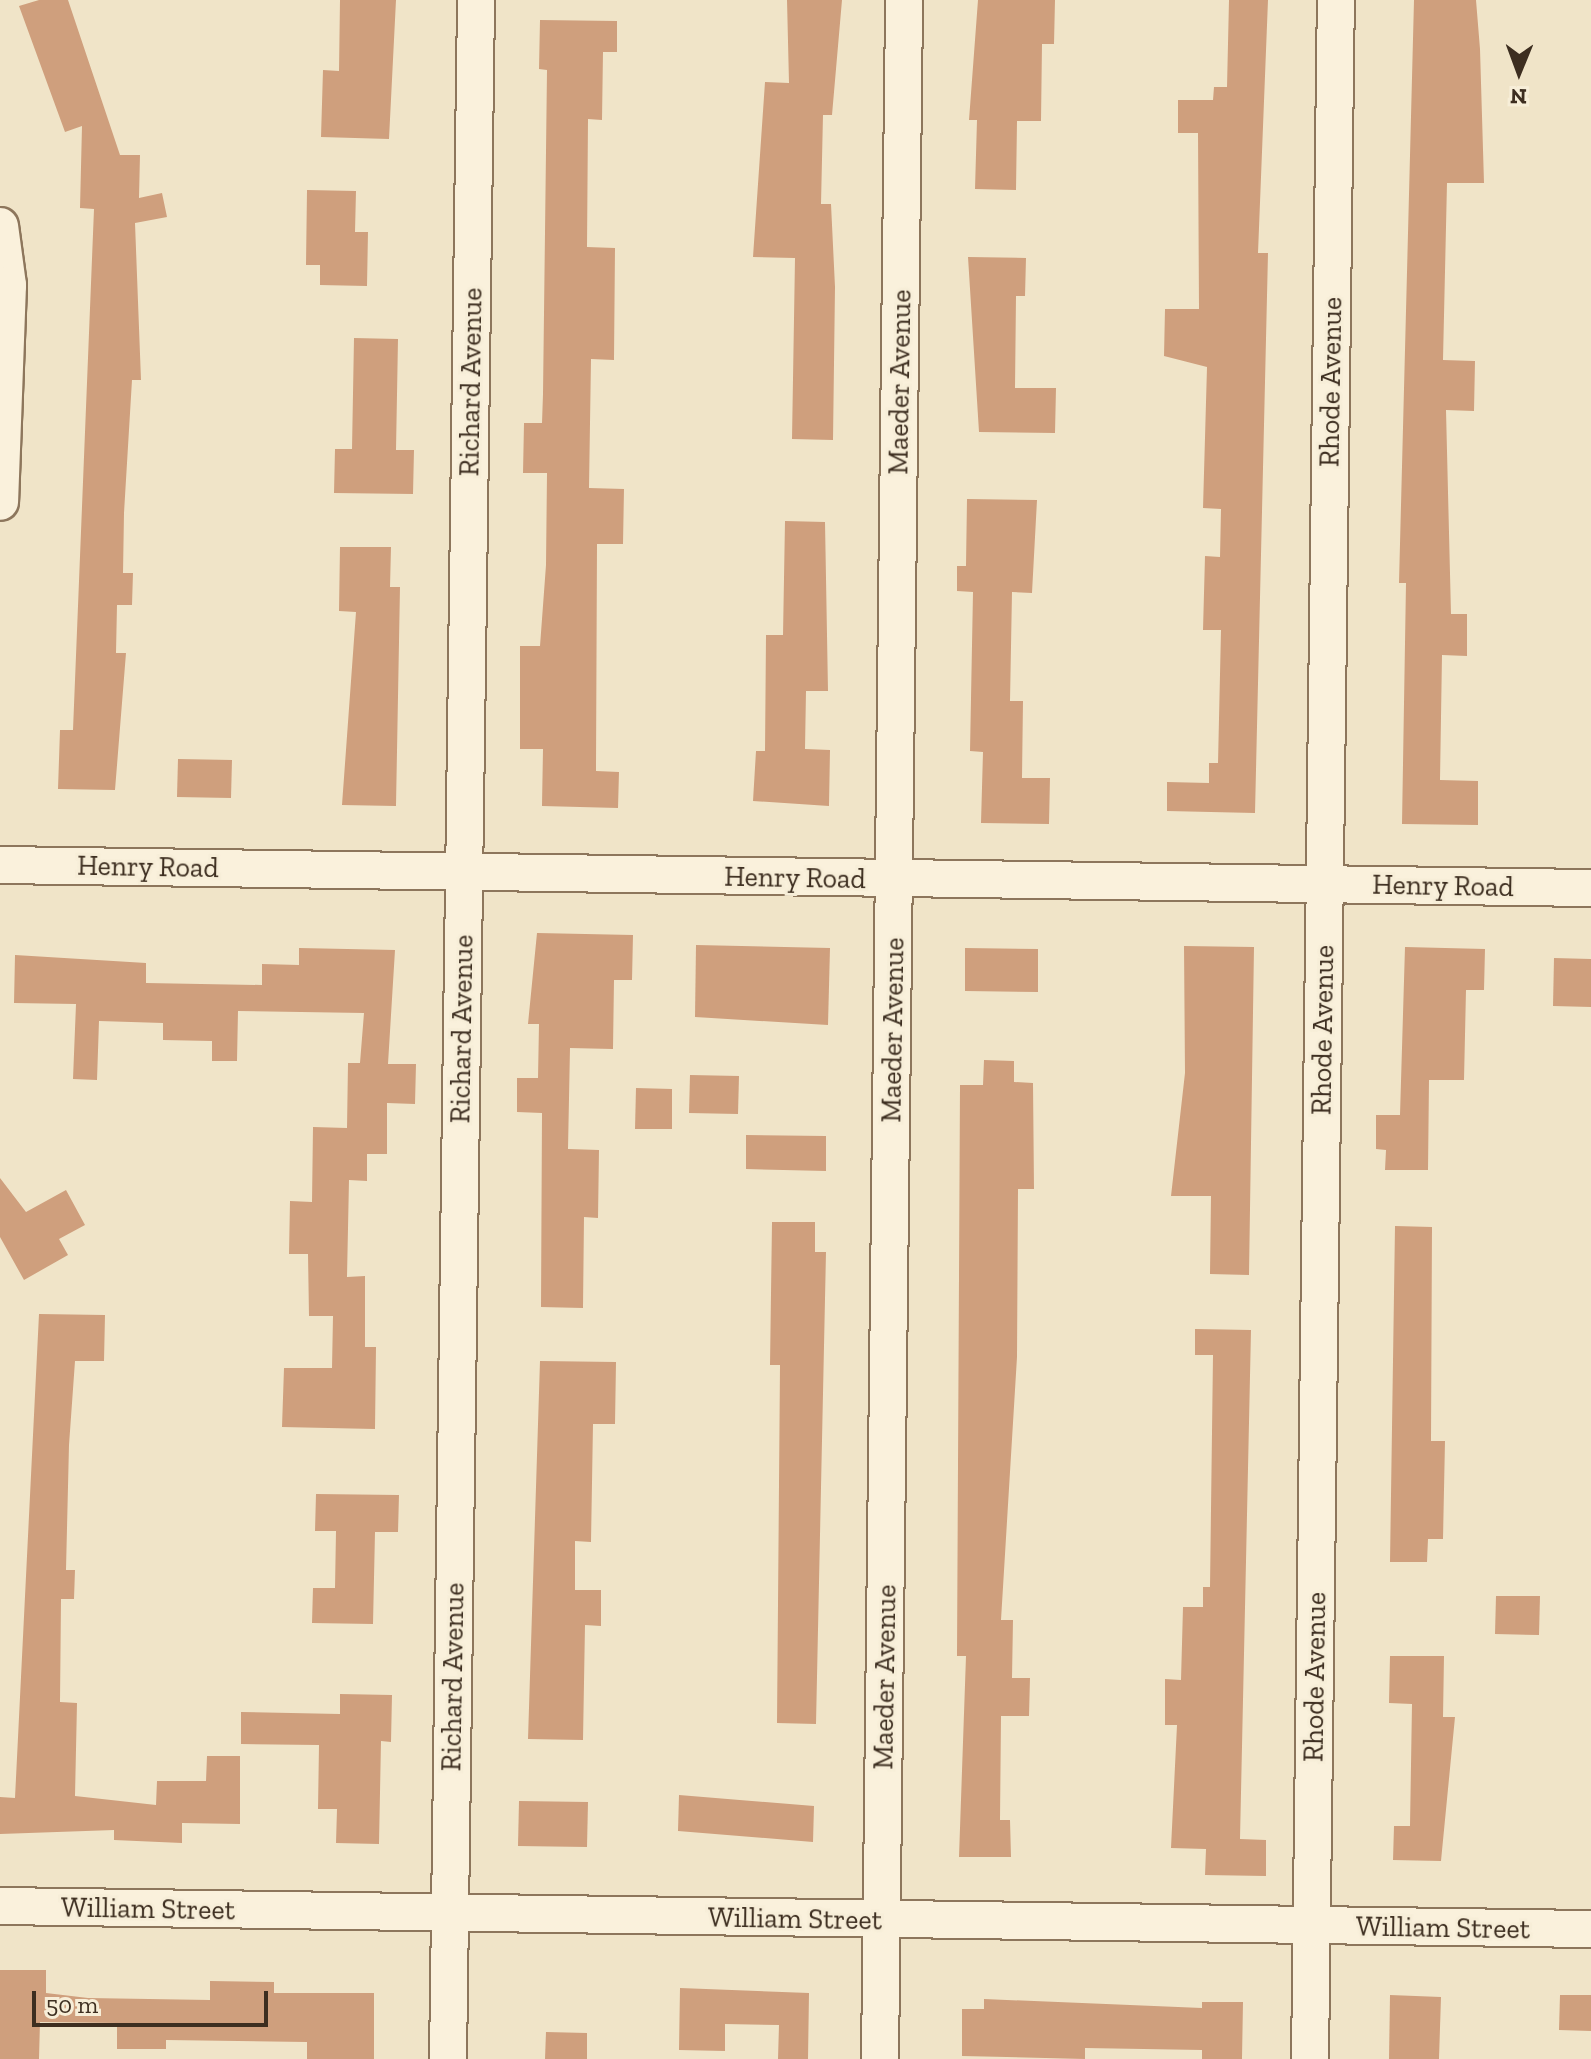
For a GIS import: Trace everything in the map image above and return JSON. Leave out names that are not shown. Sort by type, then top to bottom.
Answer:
[{"type":"street","name":"Richard Avenue","points":[[448,2059],[476,0]]},
{"type":"street","name":"Maeder Avenue","points":[[880,2059],[904,0]]},
{"type":"street","name":"Rhode Avenue","points":[[1310,2059],[1336,0]]},
{"type":"street","points":[[0,226],[8,301],[0,502]]},
{"type":"street","name":"Henry Road","points":[[0,865],[1591,888]]},
{"type":"street","name":"William Street","points":[[0,1906],[450,1915],[1591,1929]]},
{"type":"building","points":[[39,0],[68,0],[120,155],[140,155],[139,198],[162,193],[167,217],[135,223],[141,380],[132,380],[124,513],[123,573],[133,573],[132,605],[117,605],[116,653],[126,653],[115,790],[58,789],[60,730],[73,730],[94,209],[80,208],[82,126],[65,132],[19,6]]},
{"type":"building","points":[[340,0],[396,0],[389,139],[321,137],[323,70],[339,71]]},
{"type":"building","points":[[787,0],[842,0],[832,115],[823,115],[821,204],[831,204],[835,287],[833,440],[792,439],[795,258],[753,257],[765,82],[789,83]]},
{"type":"building","points":[[978,0],[1055,0],[1054,44],[1042,44],[1041,121],[1017,121],[1016,190],[975,189],[977,120],[969,120]]},
{"type":"building","points":[[1229,0],[1268,0],[1258,253],[1268,253],[1255,813],[1167,811],[1167,782],[1209,783],[1209,763],[1218,763],[1221,630],[1203,630],[1205,556],[1220,557],[1221,509],[1203,508],[1207,367],[1164,356],[1165,309],[1199,309],[1198,133],[1178,133],[1178,100],[1213,100],[1214,87],[1227,87]]},
{"type":"building","points":[[1414,0],[1476,0],[1480,49],[1484,183],[1447,183],[1443,360],[1475,361],[1474,411],[1446,410],[1451,614],[1467,614],[1467,656],[1442,655],[1440,780],[1478,781],[1478,825],[1402,824],[1406,583],[1399,583]]},
{"type":"building","points":[[540,20],[617,21],[617,52],[603,52],[602,120],[588,119],[587,247],[615,248],[614,360],[591,359],[589,488],[624,489],[623,544],[597,544],[596,771],[619,772],[618,808],[542,806],[543,749],[520,749],[520,646],[540,646],[546,565],[547,473],[523,473],[524,423],[542,423],[547,70],[539,69]]},
{"type":"building","points":[[307,190],[356,191],[355,232],[368,232],[367,286],[320,285],[320,265],[306,265]]},
{"type":"building","points":[[968,257],[1026,258],[1025,296],[1016,296],[1015,388],[1056,388],[1055,433],[979,432]]},
{"type":"building","points":[[354,338],[398,339],[396,450],[414,450],[413,494],[334,493],[335,449],[352,449]]},
{"type":"building","points":[[967,499],[1037,500],[1032,593],[1012,592],[1010,701],[1023,701],[1022,778],[1050,778],[1049,824],[981,823],[983,752],[970,751],[973,592],[957,591],[957,566],[966,566]]},
{"type":"building","points":[[785,521],[825,522],[828,691],[806,691],[805,749],[830,750],[829,806],[753,801],[756,751],[765,751],[766,635],[783,635]]},
{"type":"building","points":[[340,547],[391,547],[390,587],[400,587],[396,806],[342,805],[356,612],[339,611]]},
{"type":"building","points":[[178,759],[232,760],[231,798],[177,797]]},
{"type":"building","points":[[537,933],[633,935],[632,980],[614,980],[613,1049],[570,1048],[568,1149],[599,1150],[598,1218],[584,1217],[583,1308],[541,1307],[542,1113],[517,1112],[517,1078],[538,1078],[539,1024],[528,1024]]},
{"type":"building","points":[[696,945],[830,948],[828,1025],[695,1017]]},
{"type":"building","points":[[1184,946],[1254,947],[1249,1275],[1210,1274],[1211,1196],[1171,1196],[1185,1073]]},
{"type":"building","points":[[1405,947],[1485,949],[1484,990],[1466,990],[1464,1080],[1429,1080],[1428,1170],[1385,1170],[1386,1150],[1376,1149],[1376,1115],[1400,1115]]},
{"type":"building","points":[[299,948],[395,950],[388,1064],[416,1064],[415,1104],[387,1103],[387,1154],[367,1154],[367,1181],[349,1180],[347,1277],[365,1276],[365,1347],[376,1347],[375,1429],[282,1427],[284,1368],[332,1368],[333,1316],[309,1316],[308,1254],[289,1254],[290,1201],[312,1202],[313,1127],[347,1128],[348,1063],[360,1063],[364,1013],[238,1011],[237,1061],[212,1061],[212,1041],[163,1040],[163,1023],[99,1021],[97,1080],[73,1079],[76,1004],[14,1003],[15,955],[146,963],[146,983],[262,985],[262,964],[299,965]]},
{"type":"building","points":[[965,948],[1038,949],[1038,992],[965,991]]},
{"type":"building","points":[[1554,958],[1591,959],[1591,1007],[1553,1006]]},
{"type":"building","points":[[984,1060],[1014,1061],[1014,1082],[1033,1083],[1034,1189],[1018,1189],[1017,1357],[1001,1620],[1013,1620],[1012,1678],[1030,1678],[1029,1716],[1001,1716],[1000,1820],[1010,1820],[1011,1857],[959,1857],[966,1656],[957,1656],[960,1085],[983,1085]]},
{"type":"building","points":[[690,1075],[739,1076],[738,1114],[689,1113]]},
{"type":"building","points":[[636,1088],[672,1089],[672,1129],[635,1129]]},
{"type":"building","points":[[746,1135],[826,1136],[826,1171],[746,1169]]},
{"type":"building","points":[[0,1178],[26,1212],[66,1190],[85,1225],[59,1239],[68,1255],[24,1280],[0,1237]]},
{"type":"building","points":[[772,1222],[815,1222],[815,1252],[826,1252],[816,1724],[777,1723],[780,1365],[770,1365]]},
{"type":"building","points":[[1395,1226],[1432,1227],[1431,1441],[1445,1441],[1443,1539],[1428,1539],[1427,1562],[1390,1562]]},
{"type":"building","points":[[39,1314],[105,1315],[104,1361],[75,1361],[69,1445],[66,1570],[75,1570],[74,1599],[61,1599],[60,1702],[77,1703],[75,1796],[156,1805],[157,1781],[206,1781],[207,1756],[240,1756],[240,1824],[182,1823],[182,1843],[114,1840],[114,1830],[0,1834],[0,1797],[15,1798]]},
{"type":"building","points":[[1195,1329],[1251,1330],[1240,1839],[1266,1840],[1266,1876],[1205,1875],[1206,1849],[1171,1848],[1177,1725],[1165,1725],[1165,1679],[1181,1680],[1183,1607],[1203,1607],[1203,1587],[1210,1587],[1213,1355],[1195,1355]]},
{"type":"building","points":[[540,1361],[616,1362],[615,1424],[593,1424],[591,1542],[575,1541],[575,1590],[601,1590],[601,1626],[585,1625],[583,1740],[528,1739]]},
{"type":"building","points":[[316,1494],[399,1495],[398,1532],[375,1532],[373,1624],[312,1623],[313,1588],[335,1588],[336,1531],[315,1531]]},
{"type":"building","points":[[1496,1596],[1540,1596],[1539,1635],[1495,1634]]},
{"type":"building","points":[[1390,1656],[1444,1656],[1443,1717],[1455,1717],[1441,1861],[1393,1860],[1394,1826],[1410,1826],[1412,1704],[1389,1703]]},
{"type":"building","points":[[340,1694],[392,1695],[391,1742],[381,1741],[379,1844],[336,1843],[337,1809],[318,1809],[319,1745],[241,1744],[241,1712],[340,1714]]},
{"type":"building","points":[[679,1795],[814,1806],[813,1842],[678,1831]]},
{"type":"building","points":[[519,1801],[588,1802],[587,1847],[518,1846]]},
{"type":"building","points":[[0,1970],[46,1970],[46,1993],[88,1998],[210,2000],[210,1981],[274,1982],[274,1993],[374,1993],[374,2059],[307,2059],[307,2042],[166,2040],[166,2049],[117,2049],[117,2023],[40,2022],[39,2059],[0,2059]]},
{"type":"building","points":[[680,1988],[809,1993],[808,2059],[778,2059],[779,2025],[725,2024],[725,2051],[679,2050]]},
{"type":"building","points":[[1390,1995],[1441,1997],[1439,2059],[1389,2059]]},
{"type":"building","points":[[1560,1995],[1591,1995],[1591,2031],[1559,2030]]},
{"type":"building","points":[[984,1999],[1202,2008],[1202,2002],[1243,2002],[1242,2059],[1202,2059],[1202,2050],[1085,2048],[1085,2059],[962,2056],[962,2009],[984,2009]]},
{"type":"building","points":[[546,2032],[587,2033],[587,2059],[545,2059]]}]
